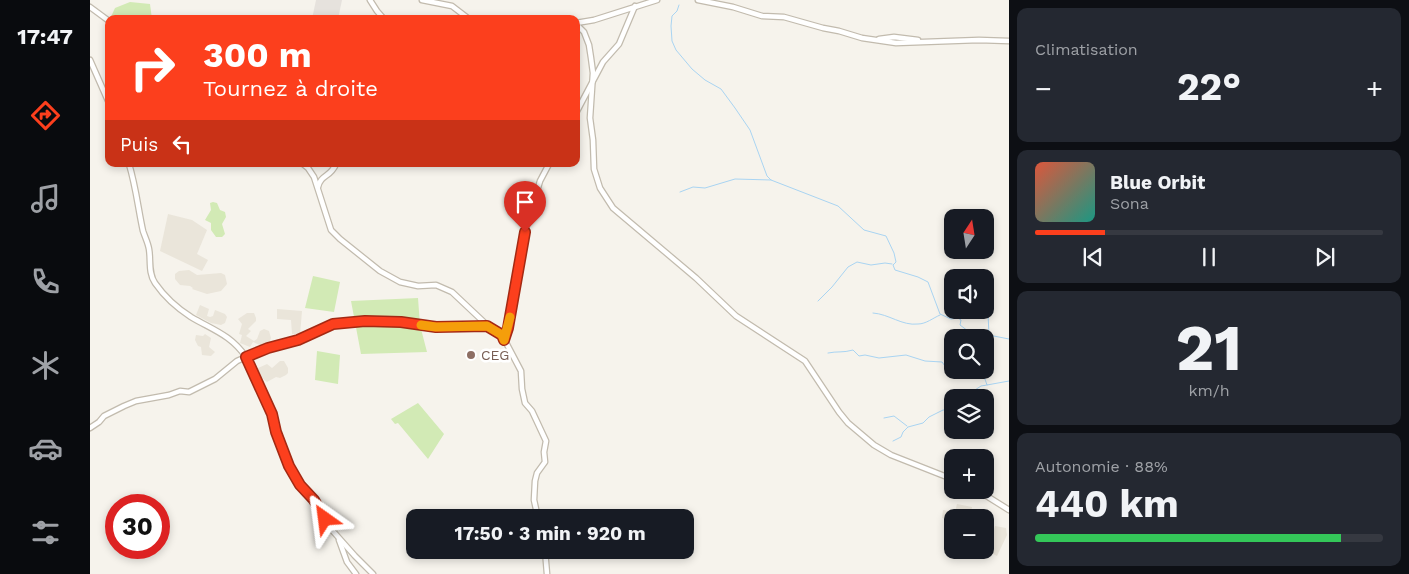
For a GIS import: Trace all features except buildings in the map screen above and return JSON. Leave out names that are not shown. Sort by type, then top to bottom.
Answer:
[{"type":"street","points":[[370,0],[380,15]]},
{"type":"street","points":[[422,0],[452,6],[464,15]]},
{"type":"street","points":[[580,22],[594,20],[657,0]]},
{"type":"street","points":[[698,0],[733,7],[762,16],[784,18],[896,44],[979,40],[1009,41]]},
{"type":"street","points":[[90,6],[105,18]]},
{"type":"street","points":[[580,106],[604,62],[619,44],[636,6]]},
{"type":"street","points":[[580,28],[589,44],[593,73],[590,118],[594,169],[600,188],[613,208],[696,278],[736,316],[805,361],[848,423],[874,445],[891,455],[944,476]]},
{"type":"street","points":[[90,60],[105,94]]},
{"type":"street","points":[[130,167],[149,248],[153,281],[169,300],[192,317],[225,335],[235,343],[246,357],[272,414],[276,432],[289,466],[300,485],[314,500],[318,509],[338,536],[373,574]]},
{"type":"street","points":[[306,167],[311,172],[318,188],[331,230],[364,259],[400,282],[418,286],[436,285],[452,292],[487,326],[502,335],[521,371],[525,403],[532,412],[546,441],[545,462],[537,473],[535,481],[534,500],[536,509]]},
{"type":"street","points":[[318,188],[322,178],[330,174],[334,167]]},
{"type":"street","points":[[504,340],[508,328],[525,232],[540,181],[547,167]]},
{"type":"street","points":[[90,428],[104,416],[136,401],[180,391],[189,392],[209,383],[237,361],[268,348],[298,340],[333,324],[379,320],[436,327],[487,326]]},
{"type":"street","points":[[991,499],[1009,510]]},
{"type":"street","points":[[338,536],[347,562],[356,574]]},
{"type":"street","points":[[546,559],[547,574]]},
{"type":"shaded area","points":[[316,0],[342,0],[339,15],[313,15]]},
{"type":"shaded area","points":[[168,214],[192,220],[207,230],[197,254],[208,260],[202,271],[160,251]]},
{"type":"shaded area","points":[[189,270],[197,275],[221,273],[225,275],[227,284],[221,291],[207,294],[192,289],[190,286],[180,285],[175,279],[175,274],[179,271]]},
{"type":"shaded area","points":[[200,305],[209,309],[207,316],[213,316],[215,310],[225,314],[227,317],[225,323],[221,325],[211,323],[196,315]]},
{"type":"shaded area","points":[[277,309],[302,311],[300,335],[292,334],[291,320],[277,319]]},
{"type":"shaded area","points":[[247,313],[254,313],[256,321],[248,329],[251,331],[246,336],[254,341],[257,339],[260,331],[264,329],[269,331],[271,338],[268,346],[262,346],[253,342],[250,347],[240,343],[242,335],[239,334],[242,324],[238,319]]},
{"type":"shaded area","points":[[205,334],[211,338],[209,347],[215,352],[211,356],[202,355],[201,347],[198,346],[195,340],[196,335],[203,336]]},
{"type":"shaded area","points":[[280,361],[284,361],[288,368],[286,375],[280,378],[276,377],[267,382],[258,375],[256,369],[267,364],[272,368]]},
{"type":"shaded area","points":[[957,504],[972,507],[972,509],[956,509]]},
{"type":"shaded area","points":[[995,526],[1006,528],[1007,535],[997,556],[994,554]]},
{"type":"green space","points":[[130,2],[150,4],[151,15],[112,15],[115,8]]},
{"type":"green space","points":[[210,203],[217,203],[220,210],[225,212],[226,217],[222,224],[225,234],[222,237],[216,237],[211,230],[211,223],[205,220],[211,210]]},
{"type":"green space","points":[[313,276],[340,282],[334,312],[305,308]]},
{"type":"green space","points":[[418,298],[420,325],[427,352],[361,354],[351,301]]},
{"type":"green space","points":[[317,351],[340,355],[338,384],[315,380]]},
{"type":"green space","points":[[418,403],[444,434],[428,459],[398,423],[395,424],[391,419]]},
{"type":"waterway","points":[[679,5],[677,11],[672,16],[671,26],[672,41],[676,50],[692,69],[705,80],[721,89],[735,108],[750,130],[767,176],[771,180],[838,206],[864,230],[886,236],[894,253],[896,262],[893,265],[895,270],[928,282],[940,314],[951,319],[958,318],[961,320],[960,325],[968,331],[1009,339]]},
{"type":"waterway","points":[[680,192],[693,187],[705,188],[735,179],[771,180]]},
{"type":"waterway","points":[[818,301],[848,267],[857,262],[871,265],[892,264]]},
{"type":"waterway","points":[[873,313],[912,324],[921,324],[940,315]]},
{"type":"waterway","points":[[988,319],[989,329]]},
{"type":"waterway","points":[[828,353],[853,350],[859,356],[865,355],[879,358],[906,355],[925,361],[942,362],[944,365]]},
{"type":"waterway","points":[[985,379],[987,385],[1009,381]]},
{"type":"waterway","points":[[976,389],[987,385]]},
{"type":"waterway","points":[[893,441],[901,437],[908,427],[923,423],[929,417],[944,410]]},
{"type":"waterway","points":[[884,418],[894,416],[907,426]]},
{"type":"slow traffic","points":[[421,325],[436,327],[487,326],[498,331],[504,340],[510,317]]},
{"type":"place","name":"CEG","points":[[471,355]]},
{"type":"route","points":[[325,519],[314,500],[300,485],[289,466],[276,432],[272,414],[253,376],[246,357],[268,348],[298,340],[333,324],[379,320],[436,327],[487,326],[498,331],[504,340],[516,288],[525,232]]}]
